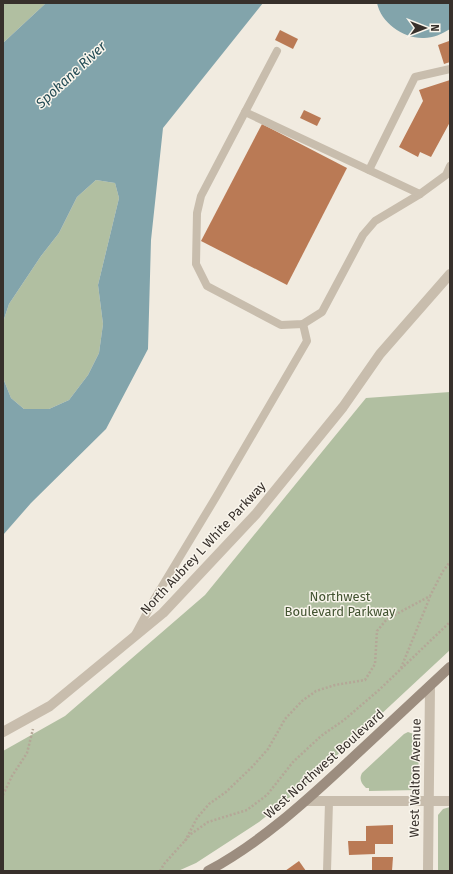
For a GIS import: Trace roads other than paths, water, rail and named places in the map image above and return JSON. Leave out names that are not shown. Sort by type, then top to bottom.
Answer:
[{"type":"main road","name":"West Northwest Boulevard","points":[[208,871],[257,841],[306,801],[450,667]]},
{"type":"street","name":"North Aubrey L White Parkway","points":[[3,732],[50,706],[163,613],[256,514],[343,407],[380,354],[450,274]]},
{"type":"street","name":"West Walton Avenue","points":[[428,871],[430,686]]},
{"type":"street","points":[[306,801],[450,801]]},
{"type":"lane","points":[[277,51],[201,196],[197,213],[196,264],[207,286],[281,325],[303,324],[322,312],[363,235],[375,221],[420,194],[446,175],[450,166]]},
{"type":"lane","points":[[369,170],[415,77],[450,69]]},
{"type":"lane","points":[[245,112],[420,194]]},
{"type":"lane","points":[[133,637],[307,342],[303,324]]},
{"type":"lane","points":[[327,871],[329,802]]},
{"type":"water","name":"Spokane River","points":[[46,3],[263,3],[163,128],[151,240],[148,349],[106,429],[31,503],[3,535],[3,378],[11,398],[24,409],[49,409],[69,400],[88,375],[99,353],[103,324],[98,285],[119,198],[115,183],[96,180],[77,197],[59,233],[41,256],[9,304],[3,322],[3,43]]},
{"type":"water","points":[[377,3],[450,3],[450,29],[431,37],[416,38],[409,36],[401,33],[388,23],[379,10]]},
{"type":"park label","name":"Northwest Boulevard Parkway","points":[[340,604]]}]
